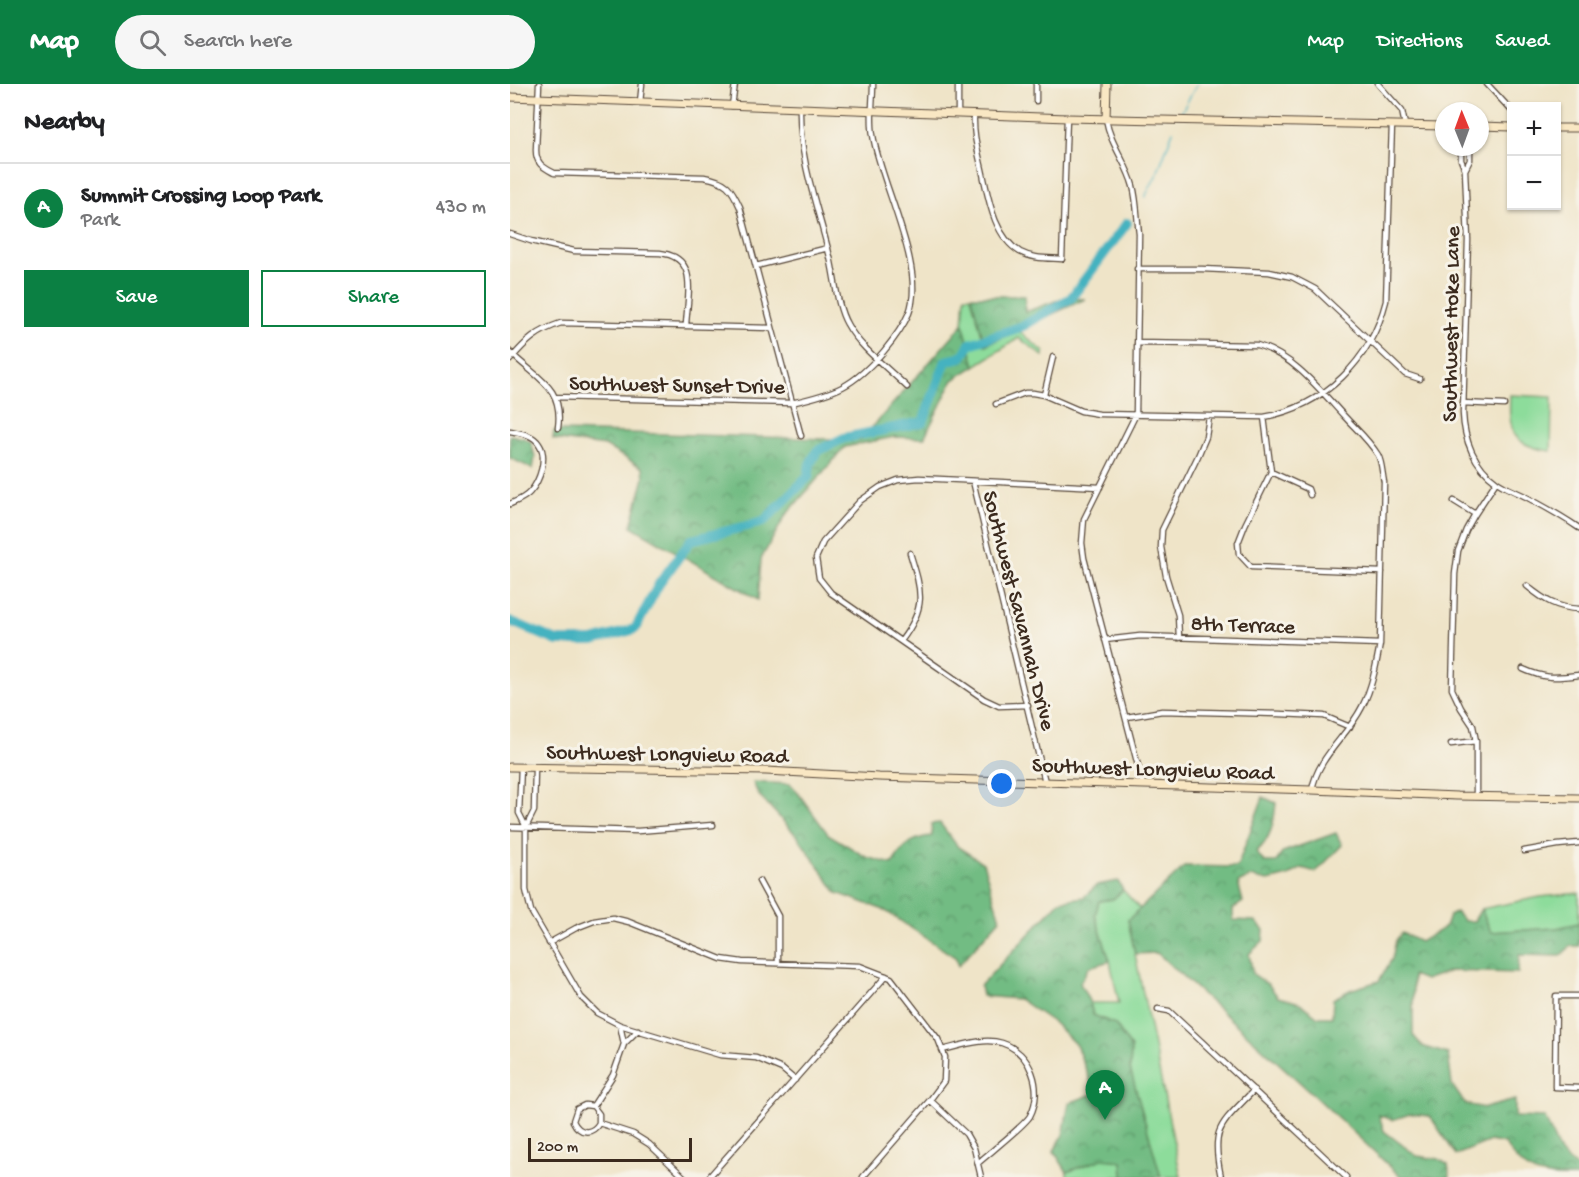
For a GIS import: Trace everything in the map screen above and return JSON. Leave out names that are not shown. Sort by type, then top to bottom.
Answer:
[{"type":"street","points":[[539,84],[536,159],[540,166],[554,173],[720,180],[732,189],[740,207],[801,436]]},
{"type":"street","points":[[640,103],[642,84]]},
{"type":"street","points":[[732,106],[735,84]]},
{"type":"street","name":"Southwest Sunset Drive","points":[[558,428],[559,413],[555,397],[791,403],[827,395],[847,386],[861,376],[895,338],[909,312],[913,279],[907,249],[873,135],[873,84]]},
{"type":"street","points":[[958,84],[958,114]]},
{"type":"street","points":[[1036,84],[1036,101]]},
{"type":"street","points":[[1107,84],[1106,119],[1112,141],[1133,185],[1139,234],[1136,414],[1084,519],[1082,543],[1143,785]]},
{"type":"street","points":[[1378,84],[1402,111],[1405,125]]},
{"type":"street","points":[[1487,84],[1507,106]]},
{"type":"street","points":[[510,97],[1067,118],[1435,126]]},
{"type":"street","points":[[800,109],[801,146],[805,169],[828,248],[842,315],[855,337],[908,387]]},
{"type":"street","points":[[974,114],[973,130],[976,147],[993,215],[998,225],[1011,244],[1020,252],[1039,258],[1062,259],[1067,118]]},
{"type":"street","points":[[996,404],[1025,393],[1044,395],[1081,411],[1099,414],[1264,417],[1307,403],[1341,380],[1371,342],[1383,315],[1386,301],[1392,125]]},
{"type":"street","points":[[1489,126],[1507,127]]},
{"type":"street","points":[[1561,128],[1579,128]]},
{"type":"street","name":"Southwest Hoke Lane","points":[[1461,156],[1465,170],[1468,240],[1463,426],[1469,448],[1483,469],[1496,482],[1579,528]]},
{"type":"street","name":"Southwest Hoke Lane","points":[[1465,170],[1470,156]]},
{"type":"street","points":[[510,234],[574,251],[660,253],[680,258],[687,268],[686,326]]},
{"type":"street","points":[[756,266],[828,248]]},
{"type":"street","points":[[1137,269],[1269,272],[1292,277],[1315,289],[1405,374],[1420,379]]},
{"type":"street","points":[[555,397],[549,386],[511,356],[544,328],[561,323],[580,322],[772,328]]},
{"type":"street","points":[[1137,343],[1257,345],[1269,348],[1323,392],[1366,439],[1379,457],[1384,482],[1380,644],[1371,685],[1362,707],[1350,727],[1319,765],[1312,790]]},
{"type":"street","points":[[1044,395],[1053,357]]},
{"type":"street","points":[[1463,403],[1504,405]]},
{"type":"street","points":[[1179,638],[1178,615],[1166,576],[1161,547],[1162,530],[1206,437],[1209,417]]},
{"type":"street","points":[[1264,417],[1271,472],[1238,543],[1239,554],[1251,567],[1382,572]]},
{"type":"street","points":[[510,430],[529,435],[539,443],[543,458],[535,485],[530,492],[510,504]]},
{"type":"street","points":[[1271,472],[1308,489],[1310,495]]},
{"type":"street","points":[[1028,705],[999,705],[984,699],[831,593],[819,578],[816,558],[823,542],[860,501],[880,487],[898,480],[919,478],[1100,487]]},
{"type":"street","name":"Southwest Savannah Drive","points":[[973,481],[1045,782]]},
{"type":"street","points":[[1476,796],[1476,741],[1473,726],[1455,698],[1452,689],[1456,562],[1458,551],[1475,514],[1496,482]]},
{"type":"street","points":[[1454,501],[1475,514]]},
{"type":"street","points":[[901,641],[912,627],[919,612],[920,585],[910,554]]},
{"type":"street","points":[[1527,586],[1542,599],[1554,605],[1579,609]]},
{"type":"street","name":"8th Terrace","points":[[1105,640],[1140,636],[1380,644]]},
{"type":"street","points":[[1523,669],[1551,678],[1579,675]]},
{"type":"street","points":[[1127,717],[1162,711],[1280,714],[1324,716],[1350,727]]},
{"type":"street","points":[[1451,744],[1476,741]]},
{"type":"street","name":"Southwest Longview Road","points":[[510,767],[766,771],[879,777],[1579,798]]},
{"type":"street","points":[[521,767],[519,813],[526,827]]},
{"type":"street","points":[[536,768],[534,811],[526,827],[526,890],[531,911],[581,997],[597,1013],[620,1025],[720,1055],[756,1058],[782,1069],[795,1080]]},
{"type":"street","points":[[510,827],[638,831],[713,825]]},
{"type":"street","points":[[1524,851],[1558,844],[1579,843]]},
{"type":"street","points":[[759,881],[778,916],[777,963]]},
{"type":"street","points":[[549,943],[576,928],[594,921],[613,918],[629,922],[721,959],[742,962],[860,966],[891,978],[938,1039],[945,1058],[944,1081],[863,1177]]},
{"type":"street","points":[[709,1177],[886,976]]},
{"type":"street","points":[[1579,996],[1556,996],[1555,1087],[1579,1088]]},
{"type":"street","points":[[1158,1009],[1169,1011],[1346,1177]]},
{"type":"street","points":[[620,1025],[624,1044]]},
{"type":"street","points":[[593,1106],[613,1075],[624,1044],[638,1030]]},
{"type":"street","points":[[942,1050],[982,1041],[1002,1042],[1027,1059],[1034,1078],[1035,1097],[1029,1117],[978,1162]]},
{"type":"street","points":[[1221,1177],[1215,1154],[1215,1141],[1221,1125],[1254,1090]]},
{"type":"street","points":[[930,1100],[966,1134],[974,1149],[981,1177]]},
{"type":"street","points":[[585,1105],[593,1106],[599,1114],[599,1123],[590,1131],[585,1132],[577,1128],[573,1121],[577,1108],[585,1105]]},
{"type":"street","points":[[599,1123],[633,1134],[649,1144],[684,1177]]},
{"type":"green space","points":[[965,296],[971,296],[985,345],[1019,331],[1044,352],[1043,356],[1019,338],[975,366],[963,324]]},
{"type":"green space","points":[[971,296],[1025,296],[1025,312],[1064,298],[1085,299],[985,345]]},
{"type":"green space","points":[[963,324],[975,366],[953,380],[924,438],[894,437],[845,447],[786,515],[761,559],[758,600],[631,526],[644,478],[643,468],[605,446],[553,439],[554,431],[562,431],[861,440]]},
{"type":"green space","points":[[1510,395],[1552,397],[1551,451],[1528,445],[1515,435],[1510,419]]},
{"type":"green space","points":[[510,435],[531,442],[535,457],[533,469],[510,458]]},
{"type":"green space","points":[[753,782],[789,784],[828,834],[866,857],[892,864],[908,844],[932,836],[931,824],[940,823],[958,847],[983,863],[1000,919],[958,966],[956,958],[884,910],[837,893],[798,837],[758,794]]},
{"type":"green space","points":[[1263,797],[1276,803],[1271,830],[1265,842],[1256,852],[1264,862],[1276,862],[1283,852],[1336,833],[1342,845],[1316,872],[1302,868],[1288,876],[1268,881],[1250,877],[1238,883],[1243,902],[1233,909],[1233,920],[1255,921],[1264,930],[1263,941],[1249,954],[1253,974],[1269,985],[1278,997],[1300,1003],[1318,1017],[1332,1017],[1333,999],[1350,990],[1379,981],[1392,959],[1396,940],[1402,933],[1420,942],[1445,927],[1449,916],[1456,912],[1464,921],[1474,921],[1481,909],[1491,932],[1557,928],[1579,923],[1579,946],[1571,946],[1560,956],[1519,955],[1518,973],[1450,971],[1425,980],[1413,975],[1413,1035],[1422,1046],[1448,1054],[1452,1085],[1465,1104],[1485,1108],[1515,1100],[1515,1117],[1545,1118],[1560,1153],[1579,1170],[1579,1177],[1535,1173],[1519,1163],[1505,1144],[1490,1141],[1456,1155],[1430,1116],[1410,1114],[1392,1120],[1379,1115],[1384,1131],[1417,1156],[1439,1159],[1448,1165],[1450,1177],[1401,1177],[1157,953],[1135,954],[1128,920],[1185,866],[1237,867]]},
{"type":"green space","points":[[1118,881],[1123,890],[1113,899],[1099,901],[1095,915],[1110,961],[1089,967],[1080,983],[1093,1015],[1115,1024],[1131,1048],[1130,1069],[1161,1177],[1123,1177],[1122,1161],[1102,1159],[1067,1172],[1054,1151],[1063,1136],[1069,1103],[1095,1093],[1076,1045],[1054,1023],[1019,999],[982,996],[980,986],[1060,901],[1084,897],[1097,885]]},
{"type":"green space","points":[[1123,890],[1140,909],[1128,920],[1181,1177],[1067,1177],[1067,1171],[1054,1151],[1063,1136],[1069,1103],[1133,1081],[1130,1069],[1131,1048],[1115,1024],[1093,1015],[1090,1003],[1119,1003],[1110,961],[1095,915],[1099,901],[1113,899]]},
{"type":"green space","points":[[1579,893],[1579,923],[1557,928],[1491,932],[1481,909],[1540,897]]},
{"type":"waterway","points":[[1181,113],[1197,84]]},
{"type":"waterway","points":[[1145,197],[1157,174],[1173,131]]},
{"type":"waterway","points":[[510,621],[557,641],[593,641],[635,629],[659,584],[691,540],[763,522],[808,477],[810,464],[817,451],[844,438],[923,422],[946,361],[962,357],[970,344],[1023,326],[1071,298],[1127,223]]},
{"type":"place","name":"Summit Crossing Loop Park","points":[[1105,1120]]}]
